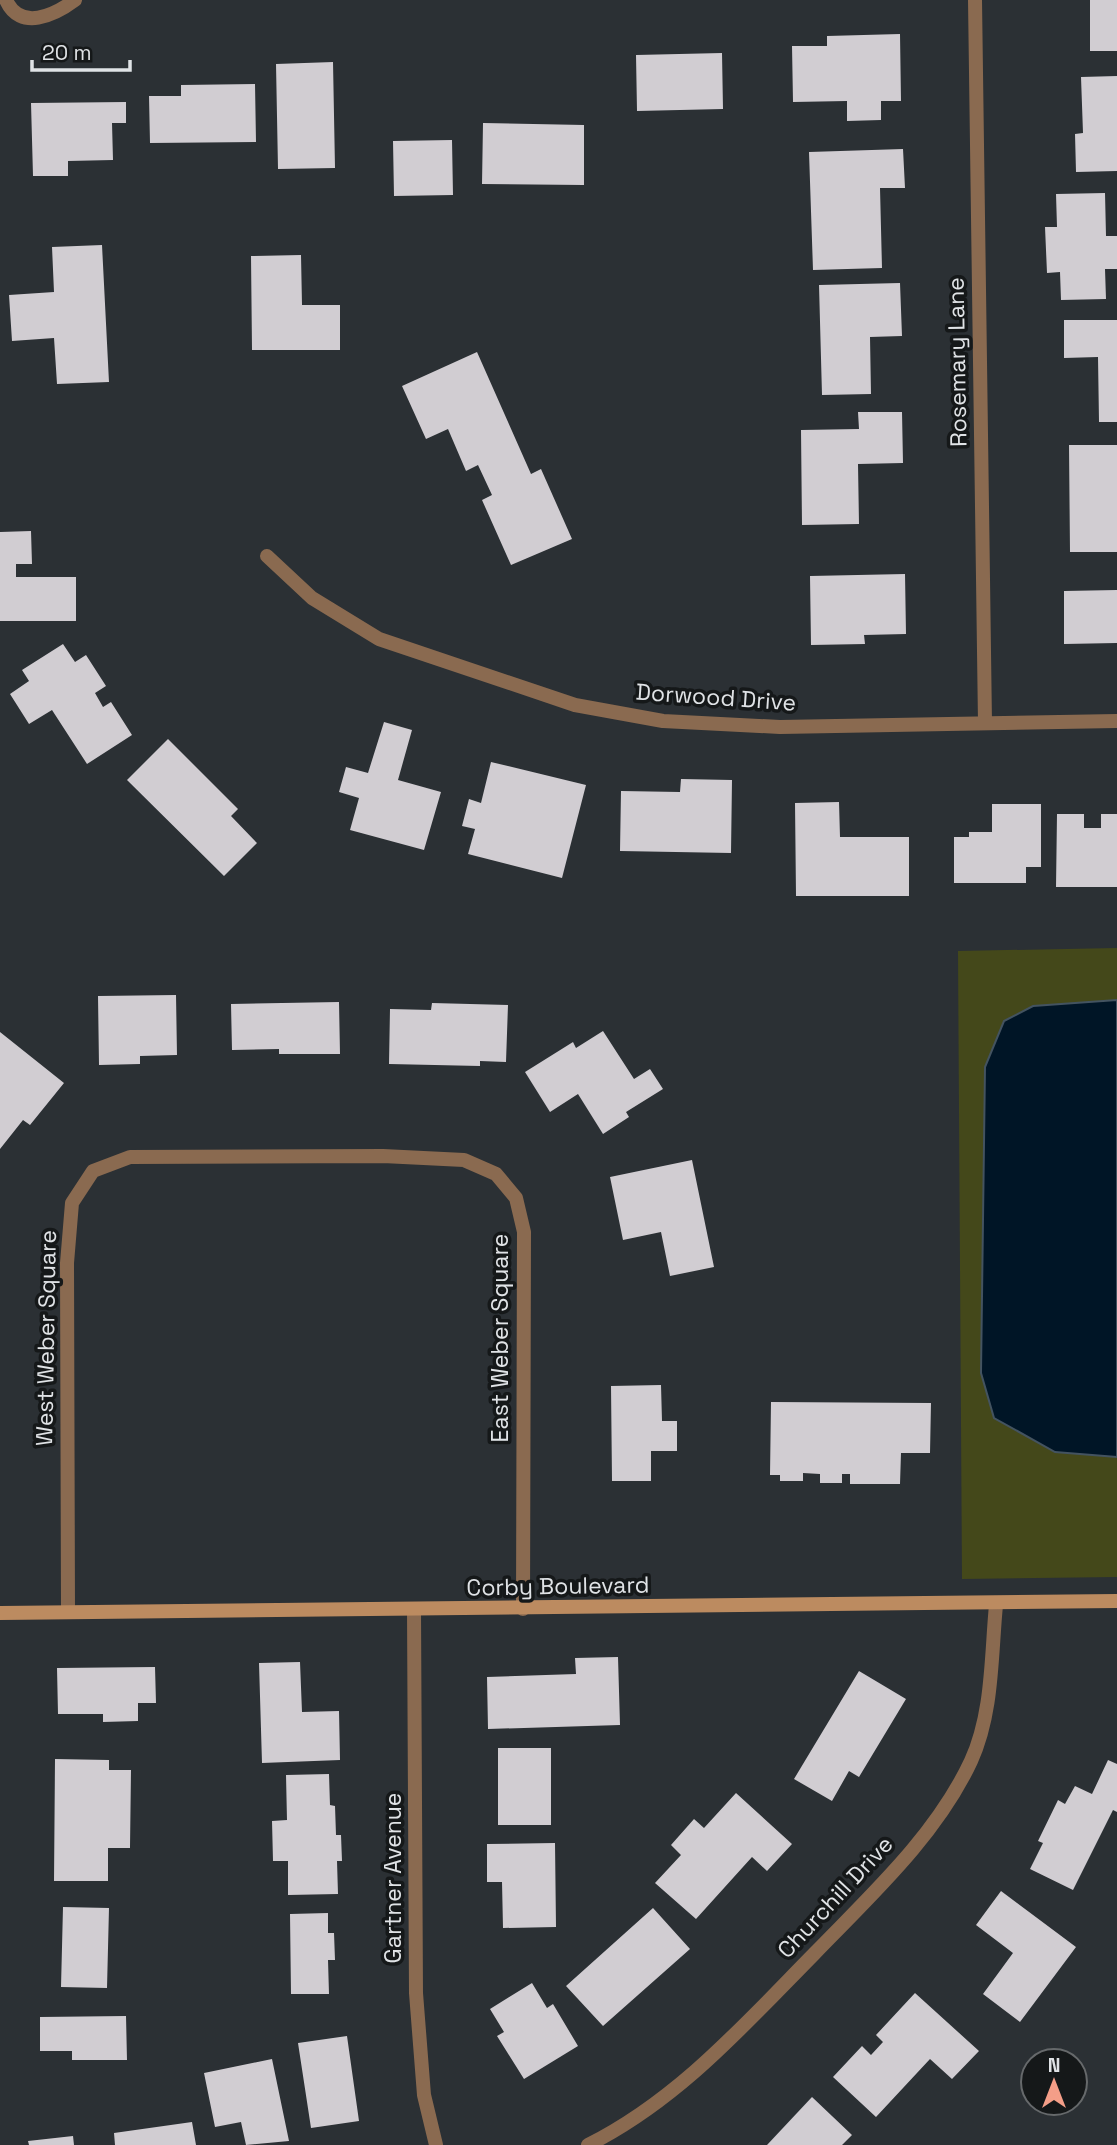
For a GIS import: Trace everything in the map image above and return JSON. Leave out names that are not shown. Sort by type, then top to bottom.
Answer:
[{"type":"street","points":[[6,0],[18,14],[32,19],[50,17],[75,0]]},
{"type":"street","name":"Rosemary Lane","points":[[975,0],[985,723]]},
{"type":"street","name":"Dorwood Drive","points":[[267,556],[312,598],[379,639],[575,705],[663,721],[780,727],[1117,721]]},
{"type":"street","name":"East Weber Square","points":[[274,1156],[464,1160],[496,1174],[516,1198],[524,1233],[523,1609]]},
{"type":"street","name":"West Weber Square","points":[[68,1612],[67,1263],[72,1203],[93,1171],[130,1157],[274,1156]]},
{"type":"street","name":"Corby Boulevard","points":[[0,1614],[996,1605],[1117,1601]]},
{"type":"street","name":"Churchill Drive","points":[[588,2145],[629,2124],[706,2064],[850,1917],[920,1839],[954,1793],[972,1759],[988,1701],[996,1605]]},
{"type":"street","name":"Gartner Avenue","points":[[414,1610],[416,1993],[424,2095],[436,2145]]},
{"type":"green space","points":[[1117,948],[1117,1577],[962,1579],[958,951]]},
{"type":"water","points":[[1117,1000],[1117,1457],[1055,1452],[994,1418],[981,1373],[985,1067],[1004,1021],[1033,1006]]},
{"type":"building","points":[[1090,0],[1117,0],[1117,51],[1090,51]]},
{"type":"building","points":[[900,34],[901,101],[881,101],[881,120],[847,121],[847,101],[793,102],[792,46],[827,46],[827,36]]},
{"type":"building","points":[[722,53],[723,109],[637,111],[636,55]]},
{"type":"building","points":[[333,62],[335,168],[278,169],[276,64]]},
{"type":"building","points":[[1117,76],[1117,171],[1076,172],[1075,134],[1083,133],[1081,77]]},
{"type":"building","points":[[255,84],[256,142],[150,143],[149,96],[181,96],[181,85]]},
{"type":"building","points":[[126,102],[126,123],[112,123],[113,160],[68,161],[68,176],[33,176],[31,103]]},
{"type":"building","points":[[483,123],[584,125],[584,185],[482,184]]},
{"type":"building","points":[[452,140],[453,195],[394,196],[393,141]]},
{"type":"building","points":[[903,149],[905,188],[880,188],[882,268],[813,270],[809,152]]},
{"type":"building","points":[[1105,193],[1106,236],[1117,236],[1117,269],[1105,269],[1106,299],[1061,300],[1060,272],[1047,273],[1045,227],[1057,227],[1056,194]]},
{"type":"building","points":[[102,245],[109,382],[57,384],[54,338],[12,341],[9,295],[54,292],[52,247]]},
{"type":"building","points":[[301,255],[302,305],[340,305],[340,350],[252,350],[251,256]]},
{"type":"building","points":[[900,283],[902,336],[870,337],[871,394],[822,395],[819,285]]},
{"type":"building","points":[[1064,320],[1117,320],[1117,422],[1099,422],[1098,357],[1064,358]]},
{"type":"building","points":[[477,352],[531,474],[541,469],[572,539],[511,565],[482,500],[492,495],[478,465],[466,471],[448,429],[426,439],[402,386]]},
{"type":"building","points":[[858,412],[902,412],[903,463],[858,464],[859,524],[802,525],[801,430],[859,429]]},
{"type":"building","points":[[1069,445],[1117,445],[1117,552],[1070,552]]},
{"type":"building","points":[[31,531],[32,564],[16,564],[16,577],[76,577],[76,621],[0,621],[0,532]]},
{"type":"building","points":[[905,574],[906,634],[864,635],[865,644],[811,645],[810,576]]},
{"type":"building","points":[[1117,590],[1117,643],[1064,644],[1064,591]]},
{"type":"building","points":[[63,644],[75,662],[86,655],[106,686],[95,693],[103,707],[111,702],[132,735],[87,764],[52,710],[29,724],[10,694],[29,681],[22,670]]},
{"type":"building","points":[[384,722],[412,730],[398,780],[441,792],[424,850],[350,830],[359,798],[339,792],[346,767],[368,773]]},
{"type":"building","points":[[168,739],[238,809],[231,816],[257,843],[224,876],[127,780]]},
{"type":"building","points":[[491,762],[586,785],[562,878],[468,854],[475,829],[462,826],[469,799],[481,803]]},
{"type":"building","points":[[681,779],[732,780],[731,853],[620,851],[621,791],[680,792]]},
{"type":"building","points":[[839,802],[840,837],[909,837],[909,896],[796,896],[795,803]]},
{"type":"building","points":[[992,804],[1041,804],[1041,867],[1026,867],[1026,883],[954,883],[954,837],[969,837],[969,832],[992,832]]},
{"type":"building","points":[[1057,814],[1084,814],[1084,828],[1101,828],[1101,814],[1117,814],[1117,887],[1056,887]]},
{"type":"building","points":[[176,995],[177,1055],[140,1056],[140,1064],[99,1065],[98,996]]},
{"type":"building","points":[[339,1002],[340,1054],[279,1054],[279,1049],[232,1050],[231,1004]]},
{"type":"building","points":[[432,1003],[508,1005],[506,1062],[480,1061],[480,1066],[389,1064],[390,1009],[431,1010]]},
{"type":"building","points":[[603,1031],[634,1079],[650,1069],[663,1089],[626,1112],[629,1117],[603,1134],[578,1094],[550,1112],[525,1072],[573,1042],[576,1048]]},
{"type":"building","points":[[0,1032],[64,1083],[30,1125],[23,1120],[0,1149]]},
{"type":"building","points":[[692,1160],[714,1267],[670,1276],[661,1232],[623,1240],[610,1177]]},
{"type":"building","points":[[661,1385],[662,1421],[677,1421],[677,1451],[651,1451],[651,1481],[612,1481],[611,1386]]},
{"type":"building","points":[[771,1402],[931,1403],[930,1453],[901,1453],[900,1484],[850,1484],[850,1474],[842,1474],[842,1483],[820,1483],[820,1474],[803,1473],[803,1481],[780,1481],[780,1475],[770,1475]]},
{"type":"building","points":[[618,1657],[620,1725],[488,1729],[487,1677],[576,1674],[575,1658]]},
{"type":"building","points":[[300,1662],[302,1712],[339,1711],[340,1760],[262,1763],[259,1663]]},
{"type":"building","points":[[155,1667],[156,1703],[138,1703],[138,1721],[103,1722],[103,1714],[58,1714],[57,1668]]},
{"type":"building","points":[[859,1671],[906,1699],[859,1777],[849,1771],[832,1801],[794,1779]]},
{"type":"building","points":[[498,1748],[551,1748],[551,1825],[498,1825]]},
{"type":"building","points":[[55,1759],[109,1760],[109,1770],[131,1770],[130,1848],[108,1848],[108,1881],[54,1881]]},
{"type":"building","points":[[1108,1760],[1117,1764],[1117,1812],[1113,1810],[1073,1890],[1030,1869],[1043,1843],[1038,1841],[1058,1800],[1065,1804],[1075,1786],[1092,1794]]},
{"type":"building","points":[[329,1774],[330,1805],[335,1806],[336,1835],[341,1835],[342,1861],[337,1861],[338,1894],[288,1895],[288,1861],[273,1861],[272,1821],[287,1820],[286,1775]]},
{"type":"building","points":[[736,1793],[792,1844],[767,1871],[752,1857],[696,1919],[655,1883],[681,1855],[671,1845],[694,1819],[704,1828]]},
{"type":"building","points":[[555,1843],[556,1927],[503,1928],[502,1882],[487,1882],[487,1844]]},
{"type":"building","points":[[1001,1891],[1076,1947],[1020,2022],[983,1994],[1013,1953],[976,1925]]},
{"type":"building","points":[[63,1907],[109,1908],[107,1988],[61,1987]]},
{"type":"building","points":[[653,1908],[690,1949],[603,2026],[566,1986]]},
{"type":"building","points":[[328,1913],[328,1933],[334,1933],[335,1960],[328,1960],[329,1994],[291,1994],[290,1914]]},
{"type":"building","points":[[532,1983],[547,2008],[553,2004],[578,2046],[524,2079],[497,2036],[504,2032],[490,2009]]},
{"type":"building","points":[[915,1993],[979,2051],[952,2079],[930,2059],[876,2117],[833,2077],[862,2046],[871,2055],[883,2042],[876,2035]]},
{"type":"building","points":[[126,2016],[127,2060],[72,2060],[72,2051],[40,2051],[40,2017]]},
{"type":"building","points":[[347,2036],[359,2121],[311,2128],[298,2043]]},
{"type":"building","points":[[272,2059],[289,2141],[246,2145],[241,2122],[215,2127],[204,2073]]},
{"type":"building","points":[[812,2097],[852,2135],[842,2145],[767,2145]]},
{"type":"building","points":[[192,2122],[196,2145],[115,2145],[114,2133]]},
{"type":"building","points":[[73,2136],[74,2145],[29,2145],[28,2141]]}]
